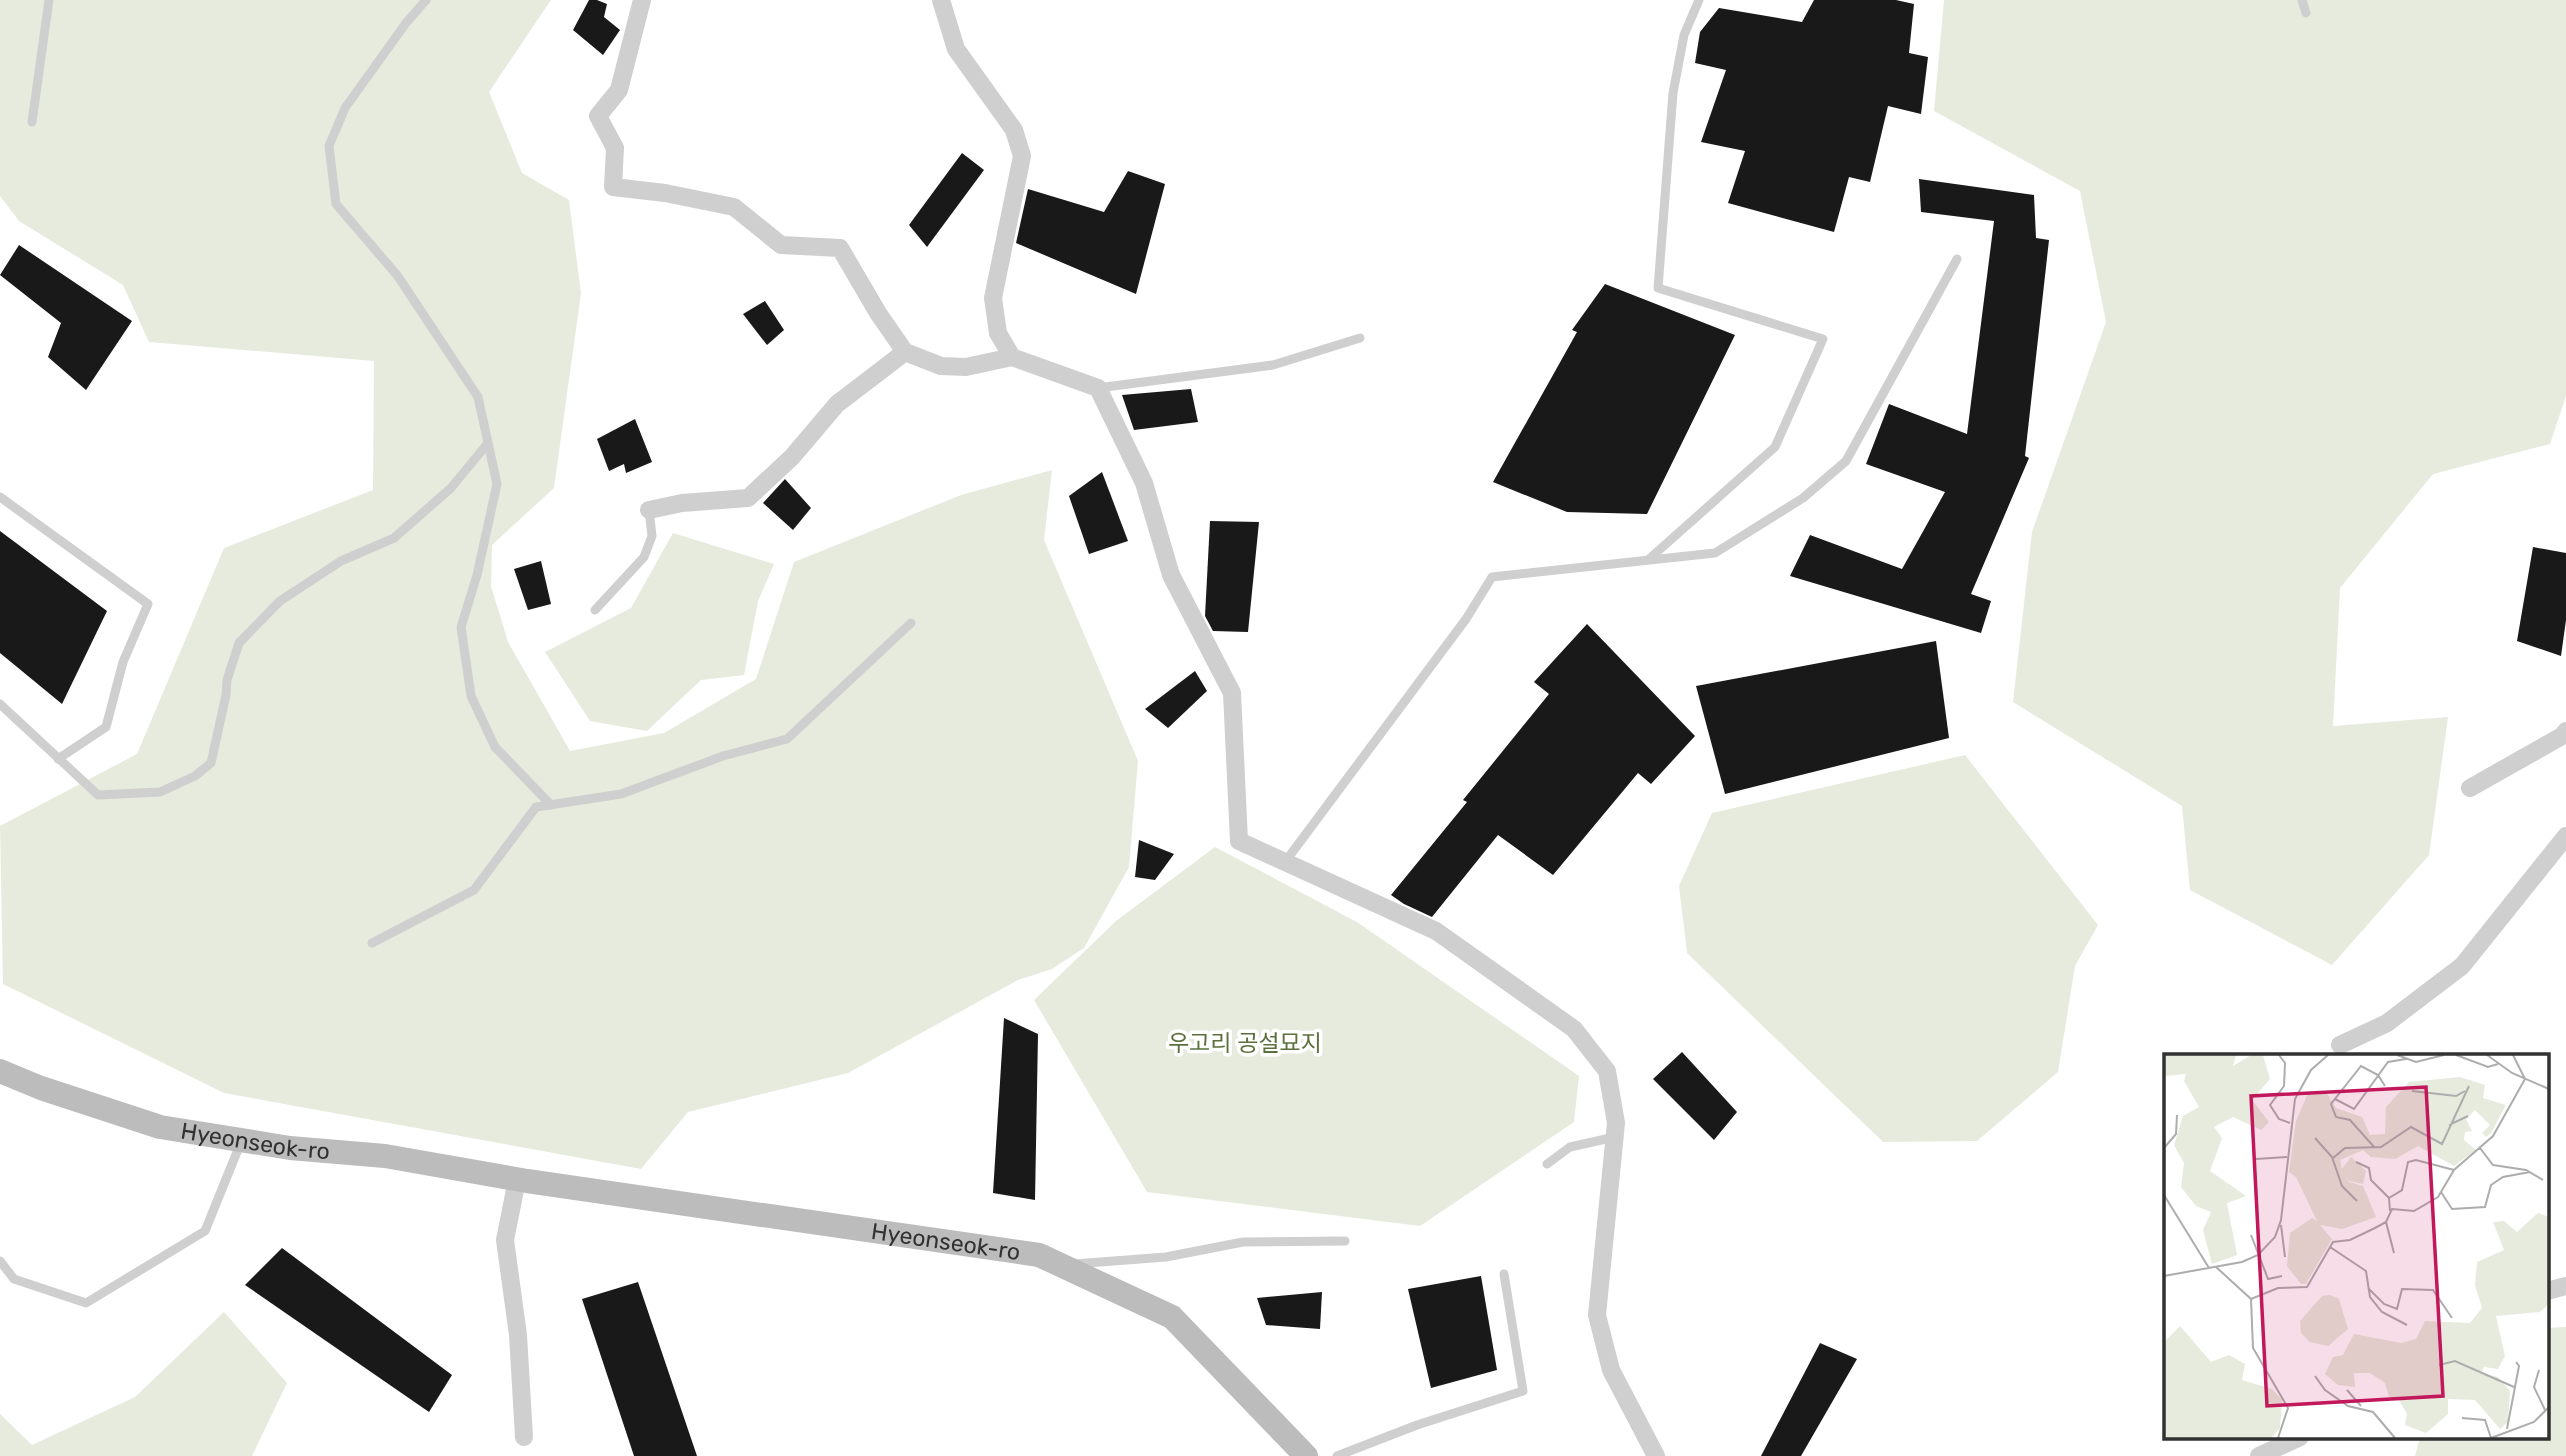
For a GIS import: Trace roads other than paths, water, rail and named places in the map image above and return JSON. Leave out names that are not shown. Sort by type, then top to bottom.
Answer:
[{"type":"street","points":[[642,0],[619,90],[598,116],[615,148],[612,187],[665,193],[734,207],[781,245],[840,248],[878,313],[905,352],[941,366],[967,367],[1012,357],[1098,388],[1144,483],[1171,575],[1232,693],[1240,841],[1436,931],[1574,1029],[1607,1071],[1616,1123],[1597,1315],[1611,1370],[1656,1456]]},
{"type":"street","points":[[941,0],[956,49],[1014,130],[1022,156],[993,298],[998,333],[1012,357]]},
{"type":"street","points":[[649,510],[682,503],[748,498],[792,457],[837,404],[905,352]]},
{"type":"street","points":[[2470,788],[2562,736],[2566,731]]},
{"type":"street","points":[[2340,1045],[2387,1023],[2462,966],[2566,836]]},
{"type":"street","name":"Hyeonseok-ro","points":[[0,1071],[41,1088],[160,1127],[290,1148],[385,1156],[517,1180],[1039,1255],[1172,1317],[1307,1456]]},
{"type":"street","points":[[517,1180],[505,1240],[518,1335],[524,1437]]},
{"type":"street","points":[[2548,1292],[2566,1286]]},
{"type":"street","points":[[2259,1456],[2298,1438]]},
{"type":"lane","points":[[32,122],[49,0]]},
{"type":"lane","points":[[426,0],[406,23],[345,108],[329,146],[337,204],[397,275],[478,397],[498,484],[477,575],[461,627],[471,696],[495,747],[551,804]]},
{"type":"lane","points":[[1648,560],[1775,447],[1822,339],[1658,288],[1673,93],[1684,35],[1699,0]]},
{"type":"lane","points":[[2302,0],[2306,13]]},
{"type":"lane","points":[[1285,862],[1466,619],[1492,577],[1715,553],[1803,498],[1846,461],[1957,259]]},
{"type":"lane","points":[[1098,388],[1273,365],[1360,338]]},
{"type":"lane","points":[[0,704],[98,795],[160,792],[195,776],[211,763],[227,680],[239,643],[280,601],[341,561],[394,538],[451,488],[488,443]]},
{"type":"lane","points":[[0,497],[148,604],[123,662],[106,727],[58,759]]},
{"type":"lane","points":[[595,610],[644,558],[652,536],[649,510]]},
{"type":"lane","points":[[372,943],[474,890],[536,807],[621,794],[723,756],[787,739],[911,623]]},
{"type":"lane","points":[[1547,1164],[1570,1147],[1615,1137]]},
{"type":"lane","points":[[0,1261],[14,1279],[86,1303],[205,1231],[241,1140]]},
{"type":"lane","points":[[1062,1265],[1166,1257],[1243,1242],[1345,1241]]},
{"type":"lane","points":[[1337,1456],[1417,1425],[1523,1391],[1504,1274]]},
{"type":"park label","name":"우고리 공설묘지","points":[[1245,1043]]}]
